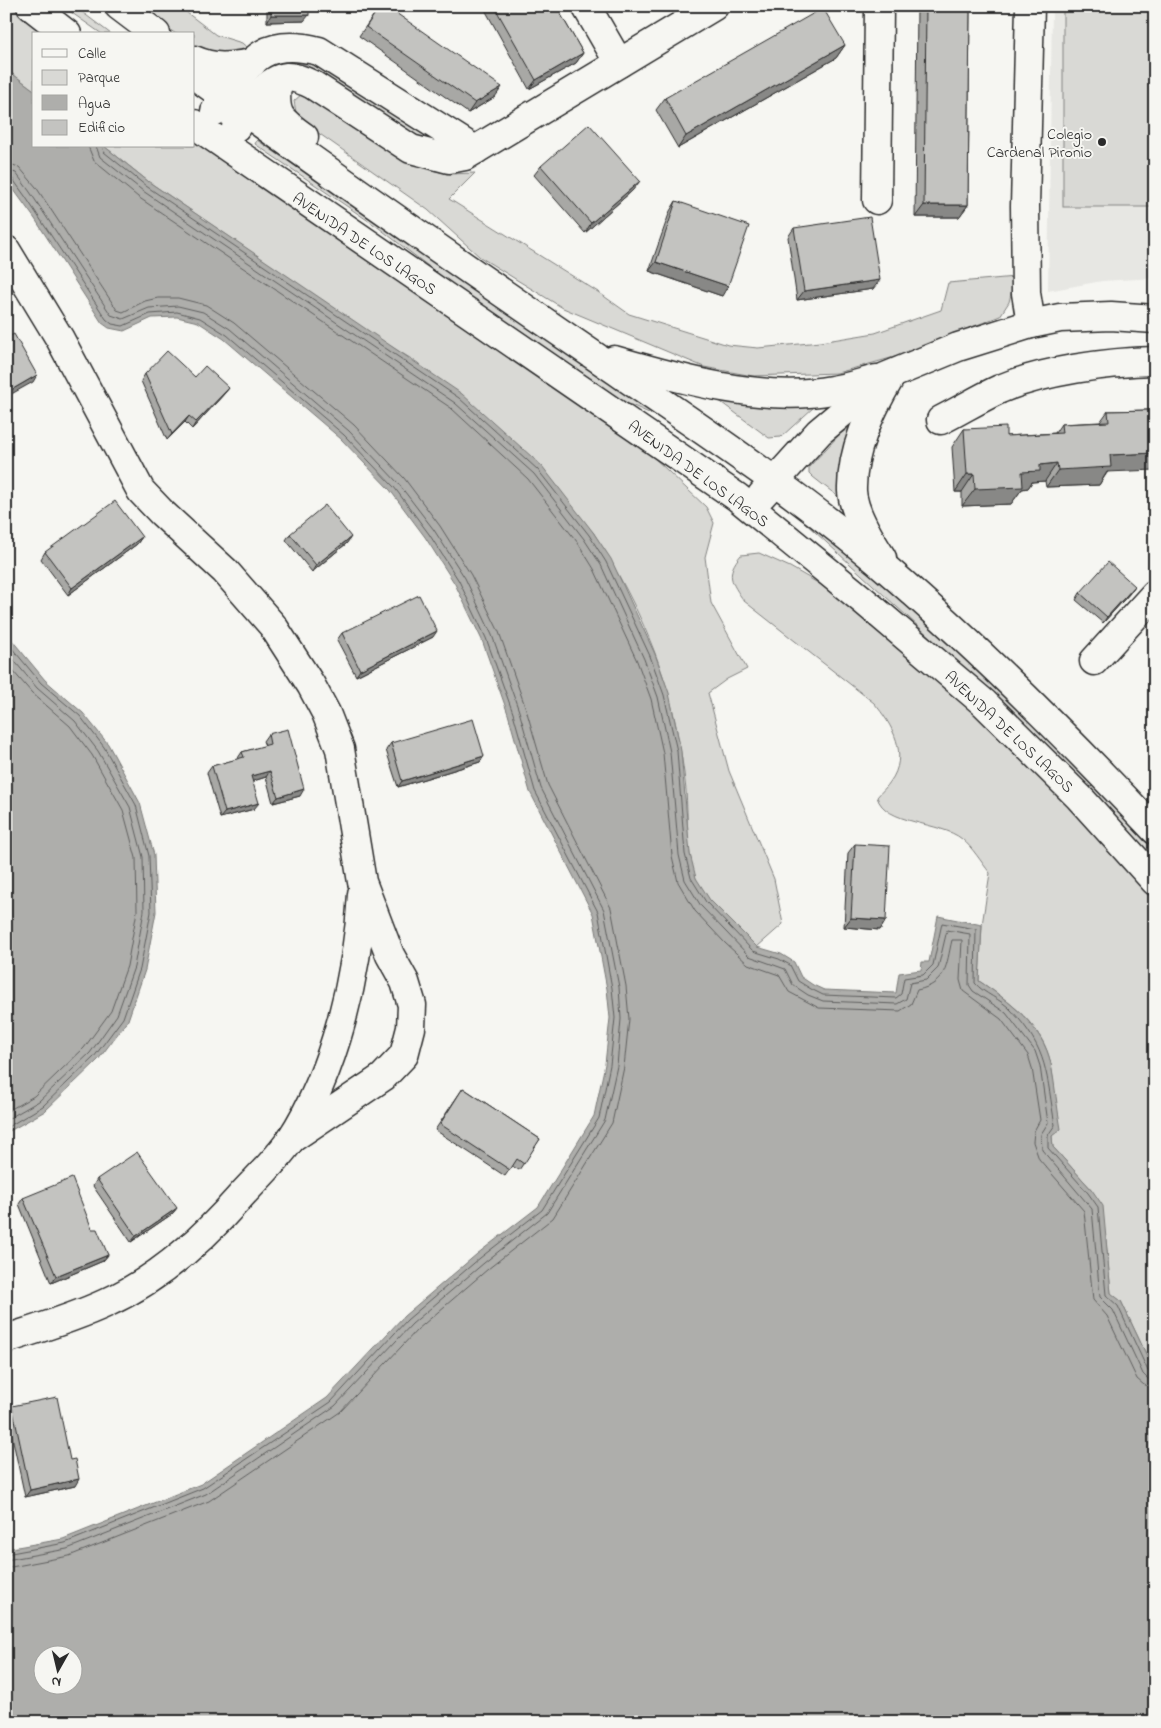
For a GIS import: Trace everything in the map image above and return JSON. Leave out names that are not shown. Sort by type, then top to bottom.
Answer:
[{"type":"street","points":[[31,6],[64,32]]},
{"type":"street","points":[[101,6],[134,32]]},
{"type":"street","points":[[119,6],[153,32]]},
{"type":"street","points":[[586,6],[619,63]]},
{"type":"street","points":[[198,127],[268,85],[285,77],[297,78],[313,85],[411,149],[449,159],[464,156],[714,6]]},
{"type":"street","points":[[877,200],[879,6]]},
{"type":"street","points":[[1030,6],[1025,206],[1026,293],[1031,324]]},
{"type":"street","points":[[225,146],[235,105],[252,63],[260,55],[278,46],[299,46],[319,51],[474,150]]},
{"type":"street","points":[[195,60],[208,67],[229,67],[252,63]]},
{"type":"street","name":"AVENIDA DE LOS LAGOS","points":[[195,76],[469,270],[774,481],[889,570],[992,664],[1084,755],[1155,830]]},
{"type":"street","points":[[277,81],[278,114],[283,123],[415,214],[469,270]]},
{"type":"street","name":"AVENIDA DE LOS LAGOS","points":[[198,127],[609,408],[751,509],[864,601],[984,703],[1080,797],[1155,881]]},
{"type":"street","points":[[6,250],[60,339],[141,491],[225,572],[273,626],[311,685],[326,713],[340,749],[362,882],[390,955],[405,982],[412,1005],[411,1028],[404,1055],[384,1077],[291,1139]]},
{"type":"street","points":[[590,353],[683,380],[780,393],[831,391],[888,375],[958,346],[1031,324],[1069,318],[1111,316],[1155,319]]},
{"type":"street","points":[[942,420],[1000,389],[1042,376],[1096,367],[1155,361]]},
{"type":"street","points":[[751,509],[818,432],[888,375]]},
{"type":"street","points":[[888,375],[858,444],[852,492],[864,527],[889,570]]},
{"type":"street","points":[[1094,661],[1155,594]]},
{"type":"street","points":[[6,1339],[61,1321],[108,1302],[152,1276],[190,1248],[222,1217],[291,1139],[315,1094],[346,1006],[356,955],[362,882]]},
{"type":"street","points":[[356,955],[365,951],[390,955]]},
{"type":"street","points":[[329,1057],[330,1078],[339,1090],[354,1097]]},
{"type":"shaded area","name":"Colegio Cardenal Pironio","points":[[1052,6],[1155,6],[1155,278],[1102,281],[1048,291]]},
{"type":"green space","points":[[6,6],[20,6],[51,32],[32,32],[32,88],[6,69]]},
{"type":"green space","points":[[62,6],[74,6],[108,32],[99,32]]},
{"type":"green space","points":[[136,6],[178,6],[216,35],[242,43],[251,51],[229,56],[214,55],[195,47],[195,32],[173,32]]},
{"type":"green space","name":"Colegio Cardenal Pironio","points":[[1063,6],[1155,6],[1155,207],[1063,207]]},
{"type":"green space","points":[[305,53],[436,139],[433,143],[398,126],[332,80],[304,64],[282,66],[273,70],[266,65]]},
{"type":"green space","points":[[302,94],[431,170],[451,174],[475,173],[449,199],[598,292],[629,314],[728,345],[758,348],[820,342],[875,333],[941,310],[948,283],[1015,277],[1009,302],[1000,316],[898,356],[837,373],[753,376],[704,367],[563,308],[480,257],[428,210],[297,118],[294,101]]},
{"type":"green space","points":[[195,140],[649,453],[706,507],[714,523],[705,557],[711,603],[747,669],[727,679],[708,693],[729,771],[774,879],[783,924],[757,947],[731,924],[714,905],[699,886],[695,876],[689,844],[682,758],[663,675],[644,625],[620,577],[593,532],[418,363],[379,339],[149,182],[106,148],[195,148]]},
{"type":"green space","points":[[257,140],[738,467],[660,418],[607,394],[468,297],[379,228],[255,144]]},
{"type":"green space","points":[[825,397],[781,437],[769,438],[718,400]]},
{"type":"green space","points":[[852,426],[850,506],[813,477],[809,473],[809,467],[840,434]]},
{"type":"green space","points":[[799,515],[874,568],[1089,774],[1155,844],[1155,862],[1081,781],[955,660],[803,521]]},
{"type":"green space","points":[[759,553],[790,567],[837,594],[972,708],[1062,796],[1155,902],[1155,1373],[1121,1301],[1111,1294],[1106,1241],[1092,1190],[1053,1147],[1052,1136],[1057,1131],[1051,1065],[1047,1051],[1041,1038],[1024,1016],[979,981],[982,925],[990,873],[962,839],[941,829],[902,818],[882,806],[877,797],[896,772],[898,761],[896,740],[892,730],[874,703],[744,601],[733,583],[731,573],[741,555]]},
{"type":"water","points":[[6,69],[32,88],[32,148],[106,148],[149,182],[462,394],[542,466],[593,532],[611,559],[655,654],[669,693],[681,751],[690,854],[696,878],[710,900],[757,947],[781,954],[794,962],[801,977],[824,990],[896,993],[899,973],[921,970],[922,962],[929,962],[938,916],[982,925],[979,981],[1013,1006],[1033,1026],[1047,1050],[1061,1129],[1052,1136],[1053,1147],[1092,1190],[1103,1206],[1111,1293],[1121,1301],[1155,1373],[1155,1722],[6,1722],[6,1549],[63,1539],[201,1484],[327,1398],[404,1316],[477,1254],[538,1207],[594,1116],[605,1064],[610,1018],[607,989],[593,914],[530,792],[508,714],[482,640],[455,584],[425,537],[390,490],[341,439],[224,339],[198,322],[177,317],[152,318],[124,331],[109,328],[102,323],[35,219],[6,179]]},
{"type":"water","points":[[6,633],[45,680],[83,713],[108,744],[140,803],[154,855],[156,912],[145,970],[128,1020],[98,1060],[45,1111],[6,1133]]},
{"type":"building","points":[[271,6],[309,6],[309,15],[271,15]]},
{"type":"building","points":[[380,6],[386,6],[502,87],[475,103],[366,27]]},
{"type":"building","points":[[494,6],[556,6],[583,53],[536,80]]},
{"type":"building","points":[[926,6],[970,6],[968,205],[924,205]]},
{"type":"building","points":[[823,8],[845,45],[686,136],[665,98]]},
{"type":"building","points":[[589,124],[640,181],[591,223],[541,166]]},
{"type":"building","points":[[676,201],[749,226],[728,286],[656,262]]},
{"type":"building","points":[[870,217],[880,280],[804,291],[794,228]]},
{"type":"building","points":[[14,334],[37,375],[6,393],[6,338]]},
{"type":"building","points":[[167,351],[195,377],[205,366],[229,388],[196,422],[189,416],[172,434],[145,374]]},
{"type":"building","points":[[1149,410],[1149,421],[1155,420],[1155,453],[1110,455],[1111,467],[1058,470],[1057,463],[1040,465],[1040,471],[1022,472],[1023,487],[975,489],[974,474],[967,474],[964,429],[1006,427],[1006,436],[1062,433],[1061,424],[1109,422],[1108,411]]},
{"type":"building","points":[[115,501],[142,537],[72,588],[45,552]]},
{"type":"building","points":[[325,505],[351,537],[316,565],[290,534]]},
{"type":"building","points":[[1108,562],[1135,586],[1107,617],[1080,593]]},
{"type":"building","points":[[419,595],[437,631],[360,670],[342,633]]},
{"type":"building","points":[[473,719],[484,756],[402,781],[391,743]]},
{"type":"building","points":[[288,729],[304,789],[278,797],[270,771],[251,776],[259,803],[225,812],[212,766],[244,757],[242,752],[270,744],[268,734]]},
{"type":"building","points":[[855,844],[890,846],[886,920],[851,918]]},
{"type":"building","points":[[463,1088],[540,1139],[524,1164],[517,1159],[510,1170],[440,1124]]},
{"type":"building","points":[[137,1152],[177,1208],[136,1236],[97,1179]]},
{"type":"building","points":[[72,1178],[92,1229],[97,1229],[108,1255],[56,1276],[23,1198]]},
{"type":"building","points":[[57,1397],[70,1460],[75,1459],[79,1479],[30,1490],[12,1406]]},
{"type":"place","name":"Colegio Cardenal Pironio","points":[[1102,142]]}]
